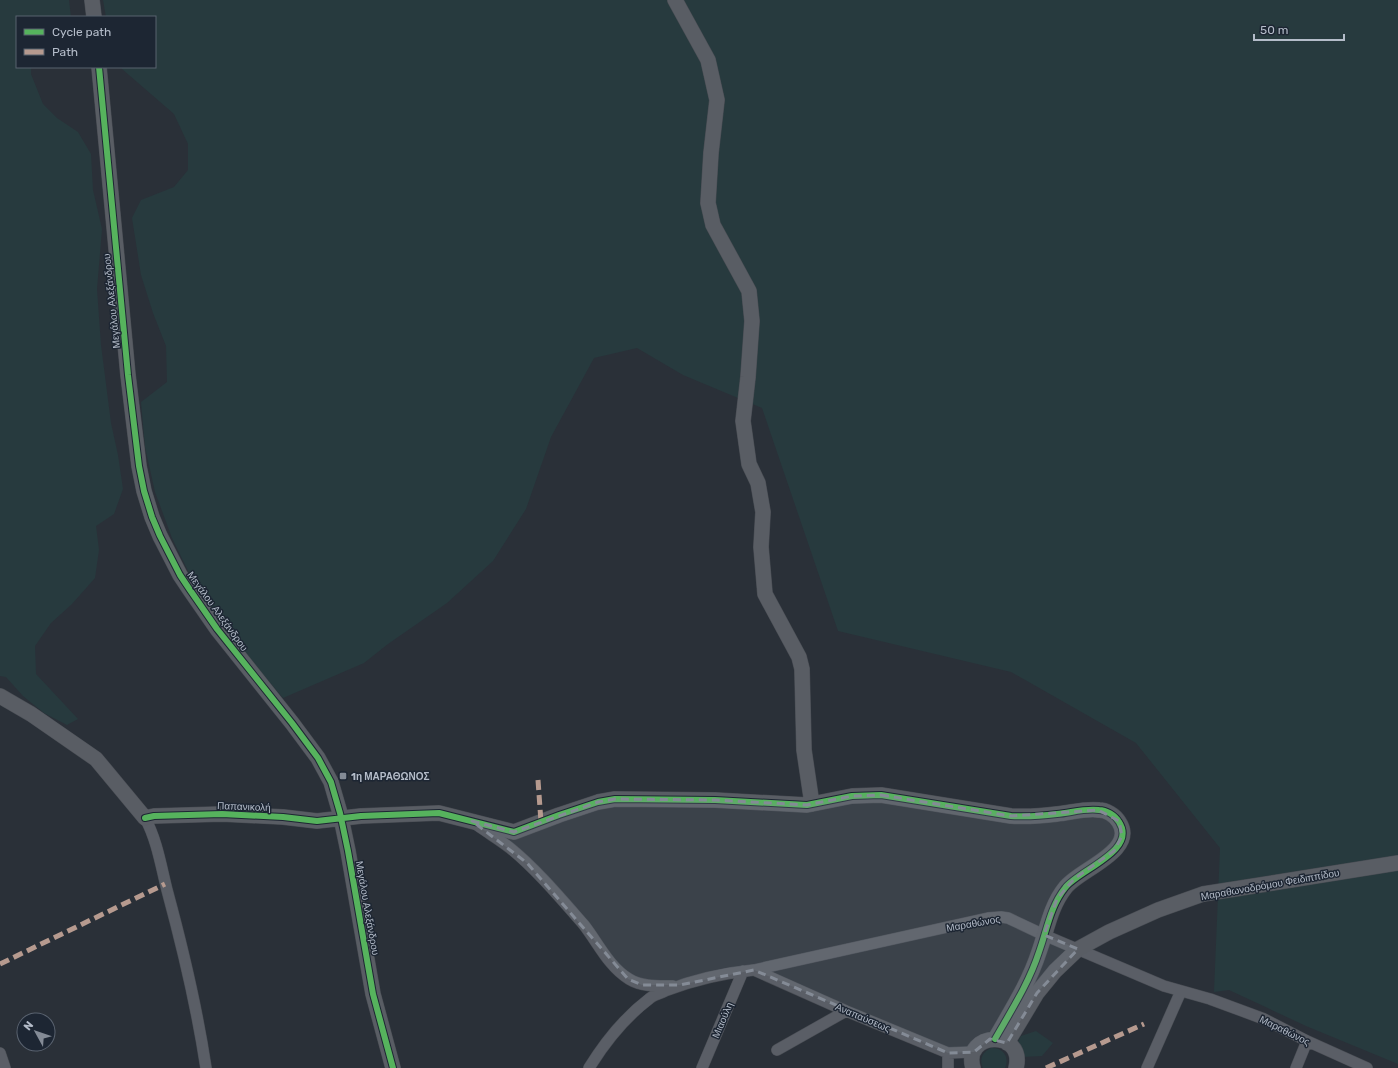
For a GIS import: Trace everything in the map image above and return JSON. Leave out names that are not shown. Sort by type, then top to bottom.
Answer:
[{"type":"street","points":[[92,0],[94,16]]},
{"type":"street","points":[[675,0],[708,60],[717,100],[711,153],[708,203],[713,225],[749,291],[752,321],[743,421],[749,464],[758,483],[763,512],[761,547],[765,594],[799,657],[802,669],[804,750],[812,804]]},
{"type":"street","name":"Μεγάλου Αλεξάνδρου","points":[[99,68],[128,375],[139,466],[144,491],[152,516],[180,575],[217,629],[318,758],[331,782],[342,819],[373,994],[393,1068]]},
{"type":"street","points":[[0,696],[31,714],[96,759],[145,818],[153,838],[176,923],[188,975],[206,1068]]},
{"type":"street","name":"Παπανικολή","points":[[145,818],[154,816],[222,814],[283,817],[317,821],[361,816],[439,813],[514,832],[585,806],[615,799],[714,800],[807,805],[852,796],[881,795],[1011,816],[1033,817],[1093,810],[1106,811],[1119,821],[1122,828],[1120,844],[1107,857],[1066,886],[1053,908],[1044,935]]},
{"type":"street","points":[[472,822],[510,848],[527,863],[583,924],[615,967],[628,979],[642,984],[661,986],[680,985]]},
{"type":"street","name":"Μαραθωνοδρόμου Φειδιππίδου","points":[[1001,1041],[1055,971],[1078,949],[1109,932],[1158,910],[1203,894],[1398,863]]},
{"type":"street","name":"Μαραθώνος","points":[[589,1068],[604,1043],[624,1021],[650,998],[680,985],[988,918],[1001,917],[1008,918],[1164,986],[1210,999],[1264,1019],[1307,1041],[1367,1068]]},
{"type":"street","points":[[1001,1041],[1040,952],[1044,935]]},
{"type":"street","name":"Αναπαύσεως","points":[[754,970],[971,1064]]},
{"type":"street","name":"Μιαούλη","points":[[702,1068],[743,971]]},
{"type":"street","points":[[1147,1068],[1181,991]]},
{"type":"street","points":[[777,1050],[846,1011]]},
{"type":"street","points":[[971,1064],[982,1043],[1001,1041],[1015,1051],[1018,1068]]},
{"type":"street","points":[[1296,1068],[1307,1041]]},
{"type":"street","points":[[0,1053],[6,1068]]},
{"type":"street","points":[[948,1053],[948,1068]]},
{"type":"highlighted area","points":[[881,795],[1011,816],[1098,810],[1119,821],[1122,836],[1114,851],[1074,879],[1057,899],[1044,935],[1078,949],[1037,993],[1007,1043],[990,1039],[974,1052],[948,1053],[754,970],[680,985],[642,985],[628,979],[527,863],[472,821],[514,832],[598,802],[615,799],[715,800],[807,805],[852,796]]},
{"type":"green space","points":[[0,0],[69,0],[71,16],[16,16],[16,68],[31,68],[31,74],[43,104],[57,118],[78,132],[91,154],[93,190],[102,229],[97,289],[101,345],[111,423],[123,489],[114,514],[96,526],[99,550],[95,578],[72,604],[51,623],[35,646],[36,674],[78,719],[67,725],[44,713],[23,696],[6,677],[0,676]]},
{"type":"green space","points":[[103,0],[1398,0],[1398,1064],[1306,1026],[1229,990],[1214,992],[1220,848],[1136,743],[1011,672],[838,631],[762,408],[683,375],[637,348],[594,358],[551,437],[526,509],[493,561],[447,603],[388,644],[364,663],[283,698],[221,625],[193,581],[172,538],[155,492],[145,447],[141,402],[167,382],[166,346],[153,313],[141,275],[132,218],[141,200],[174,187],[188,170],[188,144],[174,114],[122,68],[156,68],[156,16],[106,16]]},
{"type":"green space","points":[[1036,1031],[1053,1043],[1042,1056],[1022,1057],[1017,1044],[1021,1036]]},
{"type":"green space","points":[[991,1048],[1002,1051],[1007,1060],[1005,1068],[983,1068],[981,1062],[982,1056]]},
{"type":"marked path","points":[[538,780],[541,822]]},
{"type":"marked path","points":[[0,964],[165,884]]},
{"type":"marked path","points":[[1046,1068],[1144,1024]]},
{"type":"cycle path","points":[[99,68],[128,375],[139,466],[144,491],[160,536],[180,575],[217,629],[318,758],[331,782],[340,813],[348,851],[373,994],[393,1068]]},
{"type":"cycle path","points":[[145,818],[154,816],[222,814],[283,817],[317,821],[361,816],[439,813],[514,832],[598,802],[615,799],[715,800],[807,805],[852,796],[881,795],[1011,816],[1039,816],[1088,810],[1102,810],[1113,815],[1119,822],[1123,832],[1120,842],[1114,851],[1072,881],[1060,895],[1052,911],[1030,975],[995,1039]]},
{"type":"place","name":"1η ΜΑΡΑΘΩΝΟΣ","points":[[343,776]]}]
